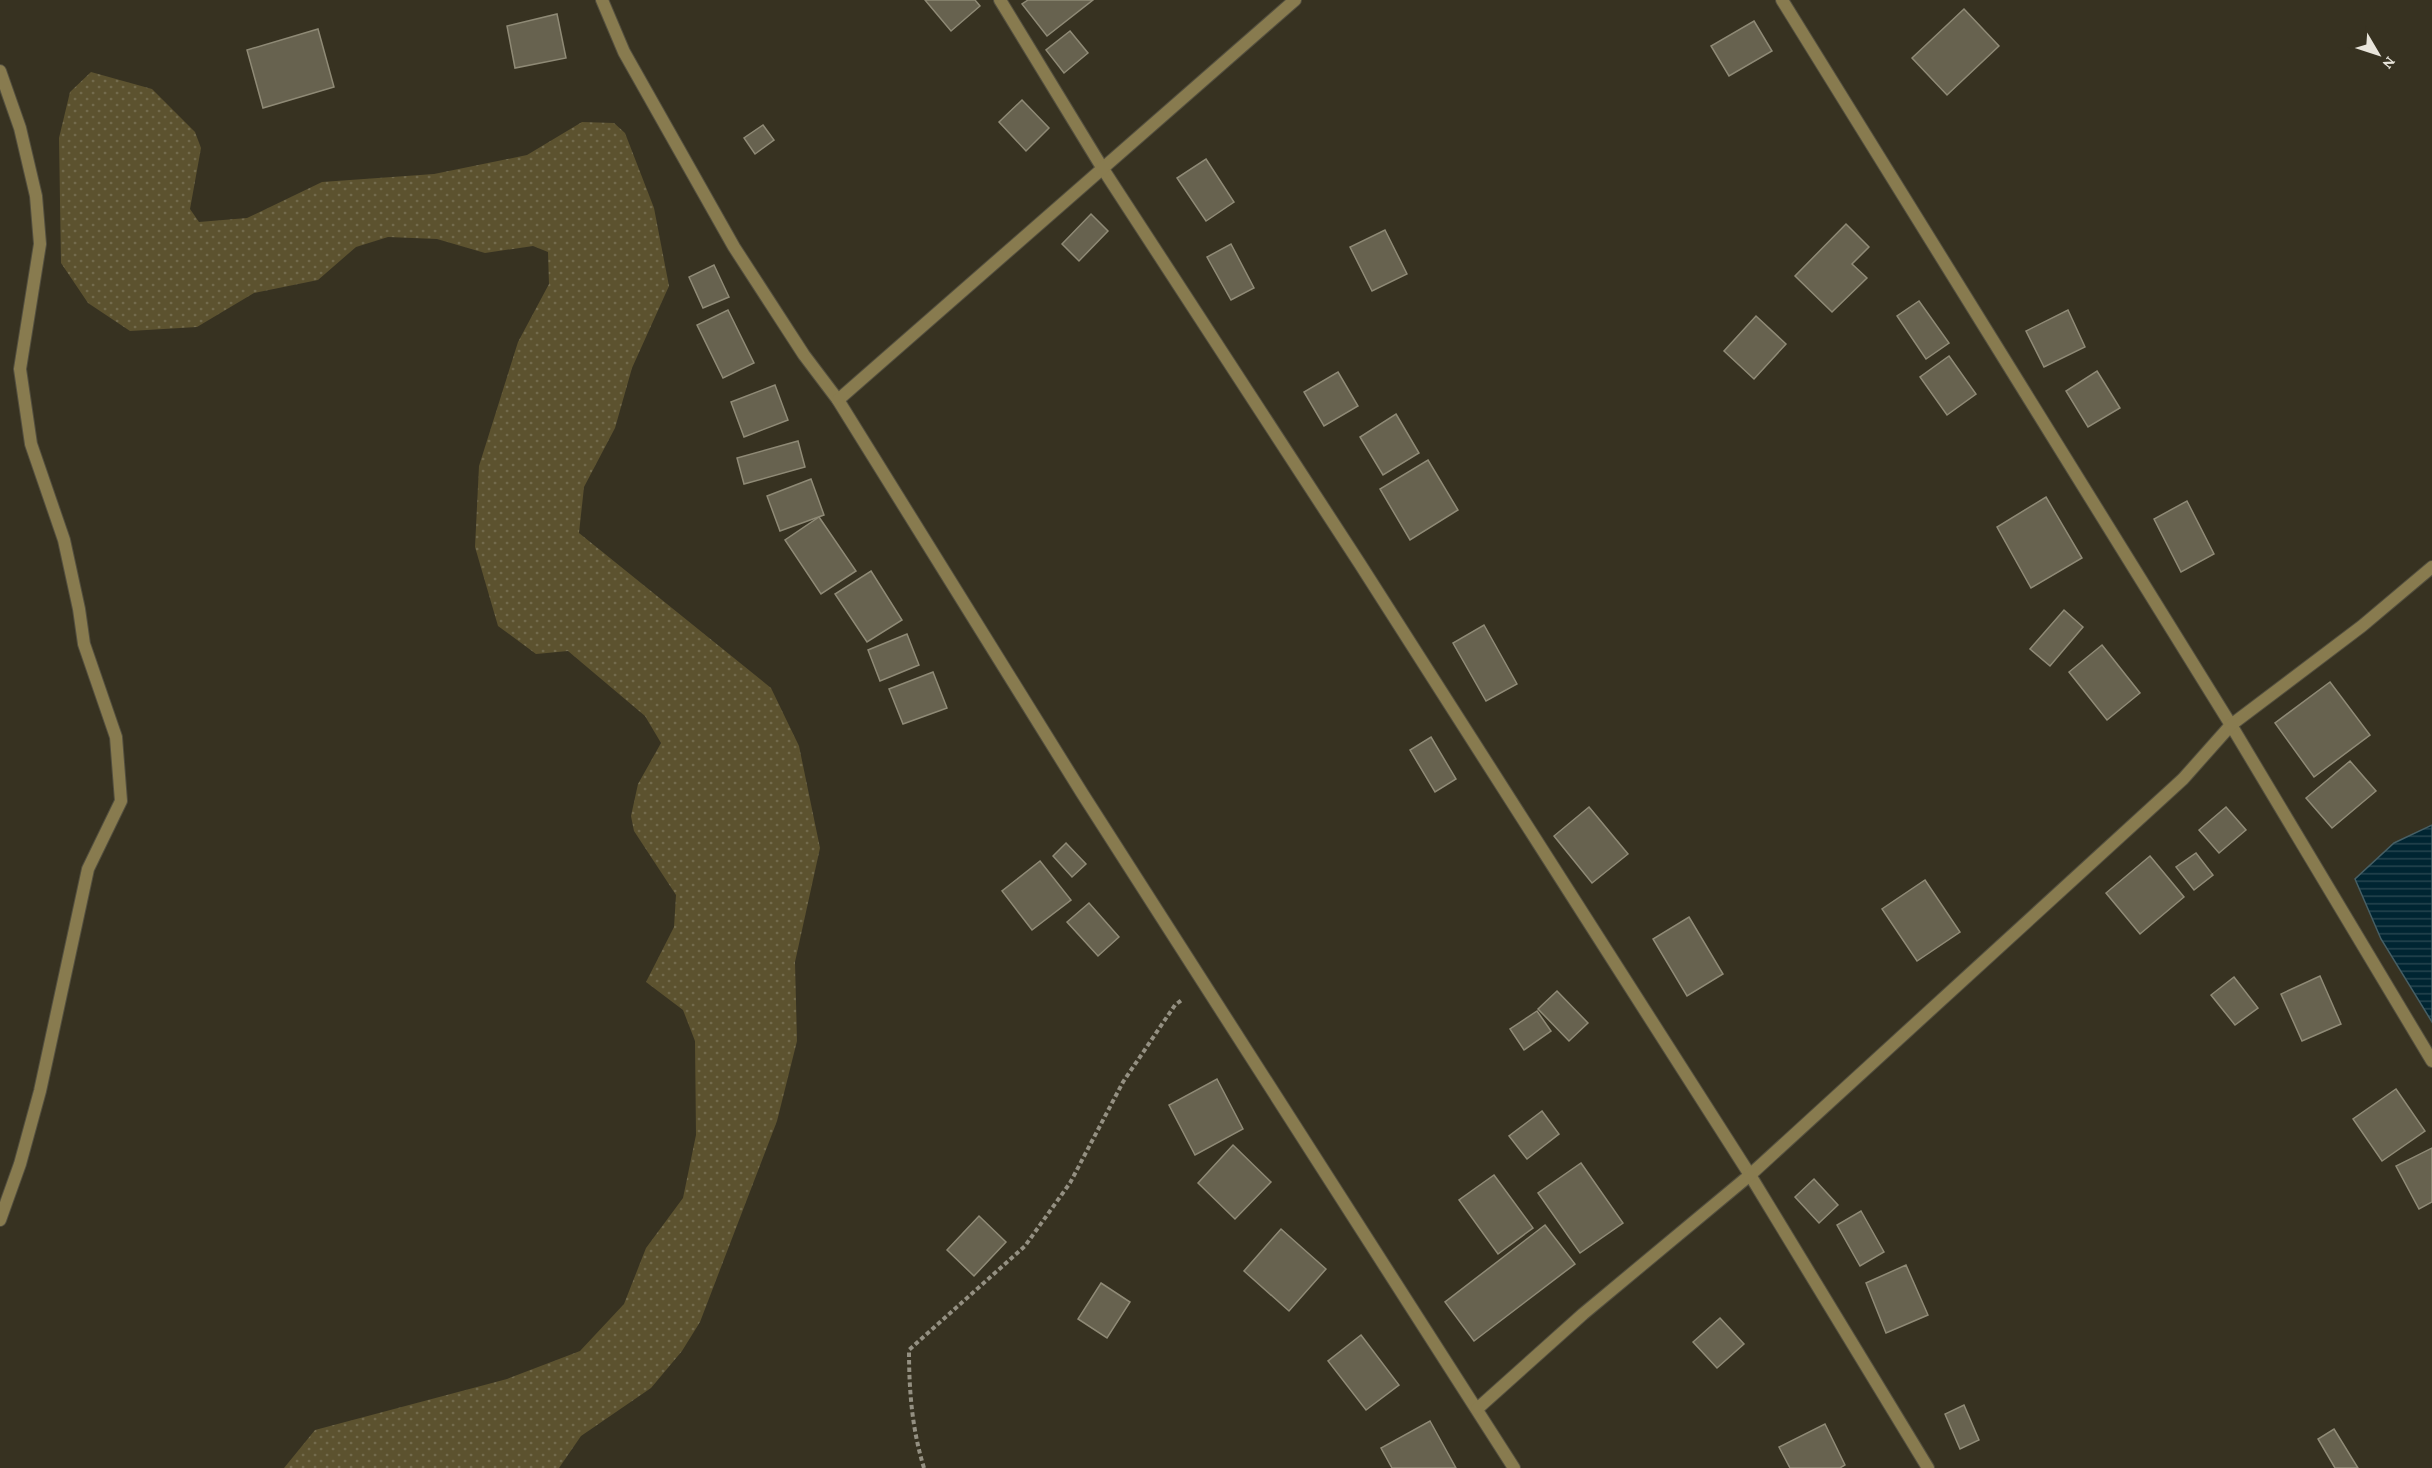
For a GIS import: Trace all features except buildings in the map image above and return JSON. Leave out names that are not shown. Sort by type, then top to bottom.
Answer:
[{"type":"street","points":[[602,0],[624,52],[734,247],[804,355],[838,400],[1089,803],[1514,1468]]},
{"type":"street","points":[[1000,0],[1103,169],[1366,574],[1750,1175],[1928,1468]]},
{"type":"street","points":[[838,400],[1295,0]]},
{"type":"street","points":[[1782,0],[2231,725],[2432,1061]]},
{"type":"street","points":[[0,71],[20,128],[36,196],[40,244],[20,369],[31,444],[64,540],[84,644],[116,737],[121,801],[88,869],[38,1100],[20,1164],[0,1220]]},
{"type":"street","points":[[1477,1409],[1583,1314],[1750,1175],[2183,779],[2231,725],[2362,626],[2432,567]]},
{"type":"path","points":[[924,1468],[914,1435],[909,1382],[909,1350],[1025,1246],[1070,1183],[1123,1082],[1175,1005],[1204,984]]},
{"type":"shaded area","points":[[91,72],[152,89],[195,132],[201,148],[190,209],[199,222],[247,218],[322,182],[434,174],[527,155],[582,122],[614,123],[625,133],[654,208],[669,286],[632,368],[615,428],[584,487],[579,533],[771,688],[799,746],[820,848],[795,962],[797,1041],[777,1121],[700,1322],[682,1351],[651,1388],[581,1436],[559,1468],[284,1468],[315,1430],[507,1379],[580,1351],[624,1304],[646,1248],[683,1198],[696,1135],[695,1041],[683,1010],[646,982],[674,927],[676,895],[634,831],[631,816],[638,784],[661,743],[645,716],[568,651],[536,654],[498,626],[475,547],[479,466],[518,342],[549,284],[548,252],[533,246],[485,253],[437,239],[388,237],[356,247],[318,280],[254,293],[197,327],[130,331],[88,303],[61,263],[59,138],[70,92]]},
{"type":"water","points":[[2432,825],[2432,1022],[2381,939],[2355,879],[2394,843]]}]
